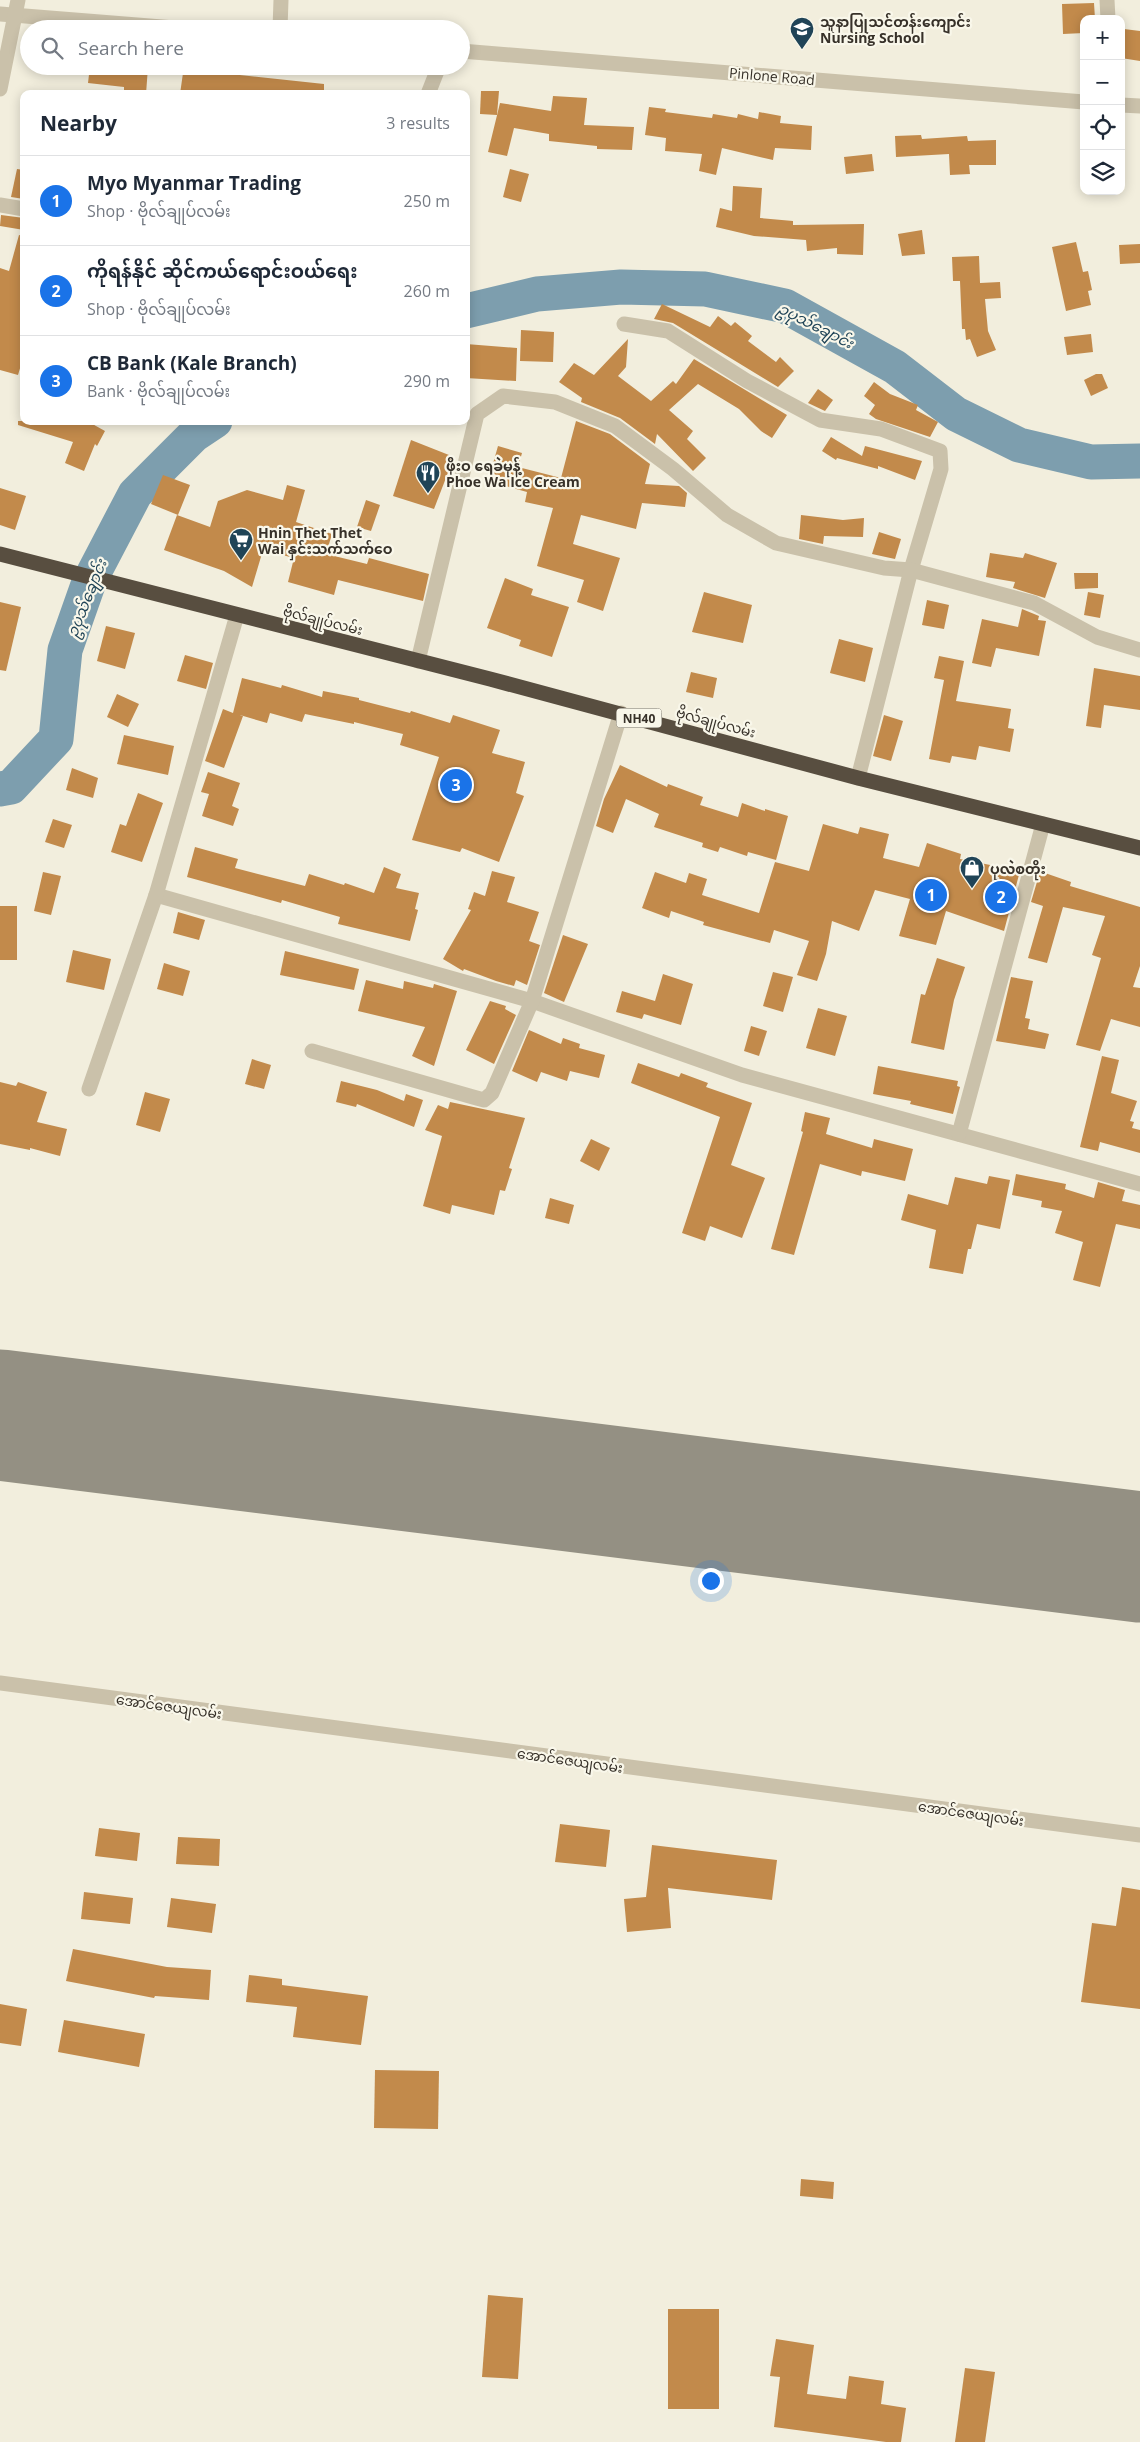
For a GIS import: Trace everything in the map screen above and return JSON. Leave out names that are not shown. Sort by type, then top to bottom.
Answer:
[{"type":"highway","name":"ဗိုလ်ချုပ်လမ်း","points":[[2,555],[621,713],[858,778],[1140,848]]},
{"type":"street","points":[[0,88],[18,0]]},
{"type":"street","points":[[280,0],[280,20]]},
{"type":"street","points":[[1107,0],[1108,15]]},
{"type":"street","points":[[0,14],[77,20]]},
{"type":"street","name":"Pinlone Road","points":[[470,52],[1080,102]]},
{"type":"street","points":[[430,90],[435,75]]},
{"type":"street","points":[[1125,105],[1140,106]]},
{"type":"street","points":[[0,205],[20,208]]},
{"type":"street","points":[[624,324],[668,330],[747,380],[820,420],[881,429],[940,452],[941,470],[911,570],[858,778]]},
{"type":"street","points":[[418,661],[477,414],[503,396],[555,402],[615,426],[673,470],[726,515],[776,543],[884,568],[911,570],[1034,603],[1097,637],[1140,650]]},
{"type":"street","points":[[89,1089],[156,895],[237,615]]},
{"type":"street","points":[[312,1051],[484,1100],[492,1093],[532,1001],[621,713]]},
{"type":"street","points":[[959,1134],[1043,824]]},
{"type":"street","points":[[156,895],[532,1001],[742,1075],[1140,1184]]},
{"type":"street","name":"အောင်ဇေယျလမ်း","points":[[0,1683],[1140,1835]]},
{"type":"building","points":[[1094,3],[1095,15],[1080,15],[1080,33],[1063,34],[1062,4]]},
{"type":"building","points":[[1125,29],[1140,31],[1140,61],[1125,59]]},
{"type":"building","points":[[89,75],[147,75],[146,90],[124,90],[124,87],[88,83]]},
{"type":"building","points":[[183,75],[240,75],[324,84],[324,90],[181,90]]},
{"type":"building","points":[[481,91],[499,91],[497,115],[480,114]]},
{"type":"building","points":[[553,96],[587,98],[584,125],[634,127],[632,150],[597,149],[597,146],[549,141],[549,134],[514,128],[507,156],[488,152],[500,103],[551,111]]},
{"type":"building","points":[[649,107],[666,109],[665,112],[712,118],[713,114],[737,118],[738,114],[758,119],[759,112],[781,116],[780,123],[812,126],[811,150],[775,148],[773,160],[722,148],[716,175],[699,171],[702,154],[665,151],[666,138],[645,135]]},
{"type":"building","points":[[921,135],[922,139],[967,136],[968,141],[996,140],[996,165],[969,165],[970,174],[950,175],[949,154],[896,157],[895,136]]},
{"type":"building","points":[[872,154],[874,171],[846,174],[844,157]]},
{"type":"building","points":[[17,169],[20,169],[20,198],[11,197]]},
{"type":"building","points":[[510,169],[529,174],[521,202],[503,197]]},
{"type":"building","points":[[733,186],[762,188],[760,218],[793,221],[793,225],[864,224],[863,255],[837,254],[837,248],[807,251],[806,240],[754,236],[716,227],[720,208],[732,211]]},
{"type":"building","points":[[1,215],[20,217],[20,229],[0,226]]},
{"type":"building","points":[[922,230],[925,254],[902,256],[898,234]]},
{"type":"building","points":[[20,235],[20,368],[18,375],[0,370],[0,268],[9,271]]},
{"type":"building","points":[[1076,242],[1083,272],[1088,271],[1092,290],[1088,291],[1091,305],[1066,311],[1052,247]]},
{"type":"building","points":[[1140,244],[1140,263],[1120,264],[1119,245]]},
{"type":"building","points":[[979,256],[980,283],[1000,282],[1001,298],[985,299],[988,331],[996,350],[977,357],[970,339],[966,340],[965,329],[962,329],[960,281],[953,281],[952,257]]},
{"type":"building","points":[[662,304],[710,327],[718,316],[731,326],[735,322],[752,336],[748,341],[776,362],[780,357],[794,371],[778,387],[673,323],[654,319]]},
{"type":"building","points":[[521,330],[554,332],[553,362],[520,361]]},
{"type":"building","points":[[1091,334],[1093,352],[1067,355],[1064,337]]},
{"type":"building","points":[[628,339],[626,367],[618,376],[651,401],[673,381],[676,384],[694,359],[787,415],[772,438],[761,431],[739,409],[698,384],[669,410],[693,431],[687,439],[706,458],[693,471],[657,434],[655,444],[620,418],[581,402],[582,398],[559,382],[574,363],[594,375]]},
{"type":"building","points":[[470,344],[517,348],[516,381],[470,378]]},
{"type":"building","points":[[1096,374],[1102,374],[1108,388],[1091,396],[1084,380]]},
{"type":"building","points":[[874,382],[890,394],[918,405],[916,410],[938,422],[930,437],[876,419],[869,414],[875,405],[864,396]]},
{"type":"building","points":[[818,389],[833,400],[825,411],[808,403]]},
{"type":"building","points":[[18,421],[20,421],[20,425],[94,425],[105,431],[97,446],[95,444],[84,471],[65,463],[73,442],[18,425]]},
{"type":"building","points":[[576,421],[610,434],[650,464],[645,484],[679,486],[687,493],[685,507],[642,503],[636,529],[581,515],[573,544],[620,558],[603,611],[577,602],[584,580],[537,566],[553,508],[525,502],[527,492],[488,481],[498,446],[522,453],[518,467],[561,478]]},
{"type":"building","points":[[831,437],[862,456],[865,446],[922,461],[915,480],[878,466],[878,469],[837,458],[836,460],[822,451]]},
{"type":"building","points":[[411,440],[454,457],[434,509],[393,496]]},
{"type":"building","points":[[163,475],[190,485],[178,515],[151,504]]},
{"type":"building","points":[[287,485],[305,490],[296,522],[332,534],[326,554],[367,564],[369,558],[429,574],[423,601],[338,580],[334,595],[288,582],[294,558],[263,550],[252,587],[224,571],[164,550],[177,515],[210,527],[218,501],[247,490],[283,500]]},
{"type":"building","points":[[0,488],[26,496],[15,530],[0,525]]},
{"type":"building","points":[[366,500],[380,505],[371,531],[357,527]]},
{"type":"building","points":[[801,515],[843,520],[864,518],[863,537],[824,536],[823,544],[799,539]]},
{"type":"building","points":[[879,532],[901,539],[895,559],[872,554]]},
{"type":"building","points":[[990,553],[1023,558],[1025,553],[1057,563],[1045,598],[1013,588],[1015,582],[986,577]]},
{"type":"building","points":[[1074,573],[1098,573],[1098,588],[1075,589]]},
{"type":"building","points":[[505,578],[533,589],[531,595],[569,607],[552,657],[519,646],[521,640],[487,628]]},
{"type":"building","points":[[704,592],[752,605],[743,643],[692,632]]},
{"type":"building","points":[[1088,592],[1104,595],[1100,618],[1084,615]]},
{"type":"building","points":[[927,600],[949,605],[944,629],[922,625]]},
{"type":"building","points":[[0,602],[21,607],[6,671],[0,670]]},
{"type":"building","points":[[1022,609],[1039,616],[1038,620],[1046,621],[1039,656],[996,648],[991,667],[972,663],[982,619],[1018,627]]},
{"type":"building","points":[[106,626],[135,633],[125,669],[97,661]]},
{"type":"building","points":[[839,639],[873,648],[865,682],[830,673]]},
{"type":"building","points":[[185,655],[213,663],[206,689],[177,681]]},
{"type":"building","points":[[939,656],[964,661],[956,701],[1011,709],[1008,728],[1014,729],[1010,752],[979,746],[976,760],[952,756],[950,763],[929,759],[944,680],[934,678]]},
{"type":"building","points":[[1094,668],[1140,676],[1140,710],[1104,705],[1101,728],[1086,726]]},
{"type":"building","points":[[691,672],[717,678],[713,698],[686,692]]},
{"type":"building","points":[[242,678],[281,688],[282,685],[322,697],[323,691],[359,698],[359,700],[410,713],[411,711],[450,723],[453,715],[500,730],[492,753],[525,762],[516,793],[524,796],[499,862],[462,848],[460,852],[412,840],[439,757],[400,745],[403,734],[354,722],[354,724],[305,714],[302,722],[270,713],[267,723],[240,715],[243,716],[224,768],[205,761],[223,709],[233,713]]},
{"type":"building","points":[[117,694],[139,704],[128,727],[107,717]]},
{"type":"building","points":[[884,715],[903,721],[891,761],[873,756]]},
{"type":"building","points":[[124,735],[174,746],[168,775],[117,764]]},
{"type":"building","points":[[620,765],[667,787],[668,784],[703,797],[700,805],[738,817],[742,803],[788,816],[776,860],[748,852],[747,856],[720,847],[718,852],[702,847],[703,843],[654,827],[659,814],[626,799],[613,833],[596,826],[604,799]]},
{"type":"building","points":[[72,768],[98,778],[93,798],[66,790]]},
{"type":"building","points":[[208,772],[240,783],[232,806],[239,809],[233,826],[202,816],[209,794],[201,792]]},
{"type":"building","points":[[138,793],[163,803],[142,862],[111,852],[120,824],[126,826]]},
{"type":"building","points":[[53,819],[72,825],[64,848],[45,842]]},
{"type":"building","points":[[823,824],[858,834],[860,827],[889,834],[883,858],[919,867],[927,843],[961,854],[960,859],[1020,871],[1004,931],[946,911],[936,945],[899,936],[910,899],[875,890],[859,931],[832,921],[826,954],[817,981],[797,975],[809,941],[774,930],[770,943],[703,925],[704,922],[671,911],[669,918],[642,908],[655,872],[686,883],[689,873],[707,879],[702,895],[759,913],[775,862],[809,871]]},
{"type":"building","points":[[195,847],[238,859],[235,868],[305,886],[309,874],[374,893],[384,867],[401,874],[396,888],[419,893],[415,909],[418,910],[410,941],[338,924],[340,917],[282,900],[281,903],[187,877]]},
{"type":"building","points":[[492,871],[515,877],[507,902],[539,912],[529,941],[540,945],[527,985],[516,980],[514,986],[464,969],[463,971],[443,959],[471,910],[468,909],[474,892],[485,896]]},
{"type":"building","points":[[43,872],[61,876],[51,915],[34,911]]},
{"type":"building","points":[[1045,873],[1071,882],[1070,886],[1140,907],[1140,966],[1133,987],[1140,988],[1140,1027],[1111,1019],[1100,1051],[1076,1045],[1101,958],[1092,955],[1105,916],[1063,907],[1047,963],[1028,958],[1043,906],[1031,902],[1039,875],[1044,876]]},
{"type":"building","points":[[0,906],[17,906],[17,960],[0,960]]},
{"type":"building","points":[[178,912],[205,920],[199,940],[173,933]]},
{"type":"building","points":[[563,935],[588,944],[564,1002],[544,993]]},
{"type":"building","points":[[73,950],[111,959],[104,990],[66,982]]},
{"type":"building","points":[[285,951],[359,969],[354,990],[280,975]]},
{"type":"building","points":[[937,958],[965,967],[954,1000],[944,1050],[911,1043],[921,994],[925,995]]},
{"type":"building","points":[[164,963],[190,971],[183,996],[157,989]]},
{"type":"building","points":[[773,972],[793,977],[783,1012],[763,1006]]},
{"type":"building","points":[[663,974],[693,984],[681,1025],[644,1014],[642,1019],[616,1012],[622,991],[655,1001]]},
{"type":"building","points":[[1011,977],[1033,981],[1025,1018],[1030,1019],[1028,1029],[1049,1034],[1045,1049],[996,1041]]},
{"type":"building","points":[[366,980],[403,989],[404,981],[433,988],[434,984],[457,991],[434,1066],[412,1056],[425,1027],[358,1011]]},
{"type":"building","points":[[490,1001],[506,1006],[505,1009],[516,1015],[494,1064],[466,1050]]},
{"type":"building","points":[[818,1008],[847,1016],[835,1056],[806,1048]]},
{"type":"building","points":[[751,1026],[767,1031],[759,1056],[744,1051]]},
{"type":"building","points":[[529,1030],[561,1044],[563,1038],[580,1044],[579,1048],[605,1055],[599,1078],[570,1071],[567,1081],[541,1072],[537,1082],[512,1071]]},
{"type":"building","points":[[1102,1056],[1119,1060],[1111,1093],[1137,1101],[1130,1121],[1134,1122],[1132,1128],[1140,1130],[1140,1153],[1100,1142],[1098,1151],[1080,1147]]},
{"type":"building","points":[[252,1059],[271,1065],[264,1089],[245,1084]]},
{"type":"building","points":[[638,1063],[679,1077],[681,1073],[708,1083],[706,1087],[752,1103],[731,1165],[765,1178],[742,1238],[710,1226],[705,1241],[682,1233],[720,1117],[631,1083]]},
{"type":"building","points":[[878,1066],[958,1081],[957,1086],[960,1087],[953,1114],[910,1104],[911,1101],[873,1094]]},
{"type":"building","points":[[341,1081],[377,1090],[404,1101],[406,1094],[423,1100],[414,1127],[357,1104],[356,1107],[336,1102]]},
{"type":"building","points":[[0,1082],[16,1086],[18,1082],[47,1092],[37,1122],[67,1129],[60,1156],[30,1148],[30,1150],[0,1144]]},
{"type":"building","points":[[145,1092],[170,1099],[160,1132],[136,1125]]},
{"type":"building","points":[[450,1102],[525,1118],[509,1168],[512,1169],[505,1191],[500,1190],[494,1215],[452,1205],[450,1214],[423,1206],[442,1136],[425,1130],[438,1105],[448,1109]]},
{"type":"building","points":[[805,1112],[830,1118],[826,1134],[872,1148],[874,1139],[913,1149],[905,1181],[862,1171],[861,1176],[820,1164],[794,1255],[771,1249],[803,1132],[801,1131]]},
{"type":"building","points":[[591,1139],[610,1148],[599,1171],[580,1161]]},
{"type":"building","points":[[1016,1174],[1066,1184],[1065,1189],[1094,1198],[1098,1182],[1125,1190],[1122,1201],[1140,1205],[1140,1229],[1116,1224],[1100,1287],[1073,1280],[1083,1242],[1055,1233],[1062,1211],[1041,1207],[1042,1201],[1012,1195]]},
{"type":"building","points":[[989,1176],[1010,1180],[1000,1229],[977,1224],[971,1249],[968,1249],[963,1274],[929,1268],[936,1230],[901,1220],[908,1194],[948,1205],[955,1177],[987,1184]]},
{"type":"building","points":[[550,1198],[574,1205],[569,1224],[545,1218]]},
{"type":"building","points":[[560,1824],[610,1830],[606,1867],[555,1862]]},
{"type":"building","points":[[99,1828],[140,1833],[137,1861],[95,1856]]},
{"type":"building","points":[[178,1837],[220,1839],[219,1866],[176,1864]]},
{"type":"building","points":[[652,1845],[777,1860],[772,1900],[668,1888],[671,1928],[627,1932],[624,1899],[646,1897]]},
{"type":"building","points":[[1122,1887],[1140,1890],[1140,2009],[1081,2002],[1092,1923],[1116,1926]]},
{"type":"building","points":[[84,1892],[133,1898],[130,1924],[81,1919]]},
{"type":"building","points":[[171,1898],[216,1904],[212,1933],[167,1927]]},
{"type":"building","points":[[73,1949],[167,1967],[211,1970],[209,2000],[155,1996],[154,1998],[66,1981]]},
{"type":"building","points":[[249,1975],[282,1979],[282,1985],[368,1996],[361,2045],[293,2037],[297,2007],[246,2002]]},
{"type":"building","points":[[0,2004],[27,2009],[21,2046],[0,2043]]},
{"type":"building","points":[[64,2020],[145,2034],[139,2067],[58,2052]]},
{"type":"building","points":[[375,2070],[439,2071],[438,2129],[374,2128]]},
{"type":"building","points":[[801,2179],[834,2182],[833,2199],[800,2196]]},
{"type":"building","points":[[488,2295],[523,2298],[518,2379],[482,2377]]},
{"type":"building","points":[[668,2309],[719,2309],[719,2409],[668,2409]]},
{"type":"building","points":[[776,2339],[814,2345],[807,2394],[846,2399],[849,2376],[884,2381],[881,2404],[906,2408],[901,2442],[886,2442],[774,2427],[780,2377],[770,2376]]},
{"type":"building","points":[[965,2368],[995,2372],[985,2442],[955,2442]]},
{"type":"waterway","name":"ဥပုသ်ချောင်း","points":[[470,310],[537,294],[621,287],[705,289],[785,306],[895,367],[956,414],[1019,445],[1091,462],[1140,461]]},
{"type":"waterway","name":"ဥပုသ်ချောင်း","points":[[0,789],[11,787],[56,739],[65,650],[89,582],[135,494],[194,435],[209,425]]},
{"type":"runway","points":[[0,1415],[1140,1557]]},
{"type":"place","name":"သူနာပြုသင်တန်းကျောင်း Nursing School","points":[[802,50]]},
{"type":"place","name":"ဖိုးဝ ရေခဲမုန့် Phoe Wa Ice Cream","points":[[428,494]]},
{"type":"place","name":"Hnin Thet Thet Wai နှင်းသက်သက်ဝေ","points":[[241,561]]},
{"type":"place","name":"CB Bank (Kale Branch)","points":[[456,785]]},
{"type":"place","name":"ပုလဲစတိုး","points":[[972,889]]},
{"type":"place","name":"Myo Myanmar Trading","points":[[931,895]]},
{"type":"place","name":"ကိုရန်နိုင် ဆိုင်ကယ်ရောင်းဝယ်ရေး","points":[[1001,897]]}]
